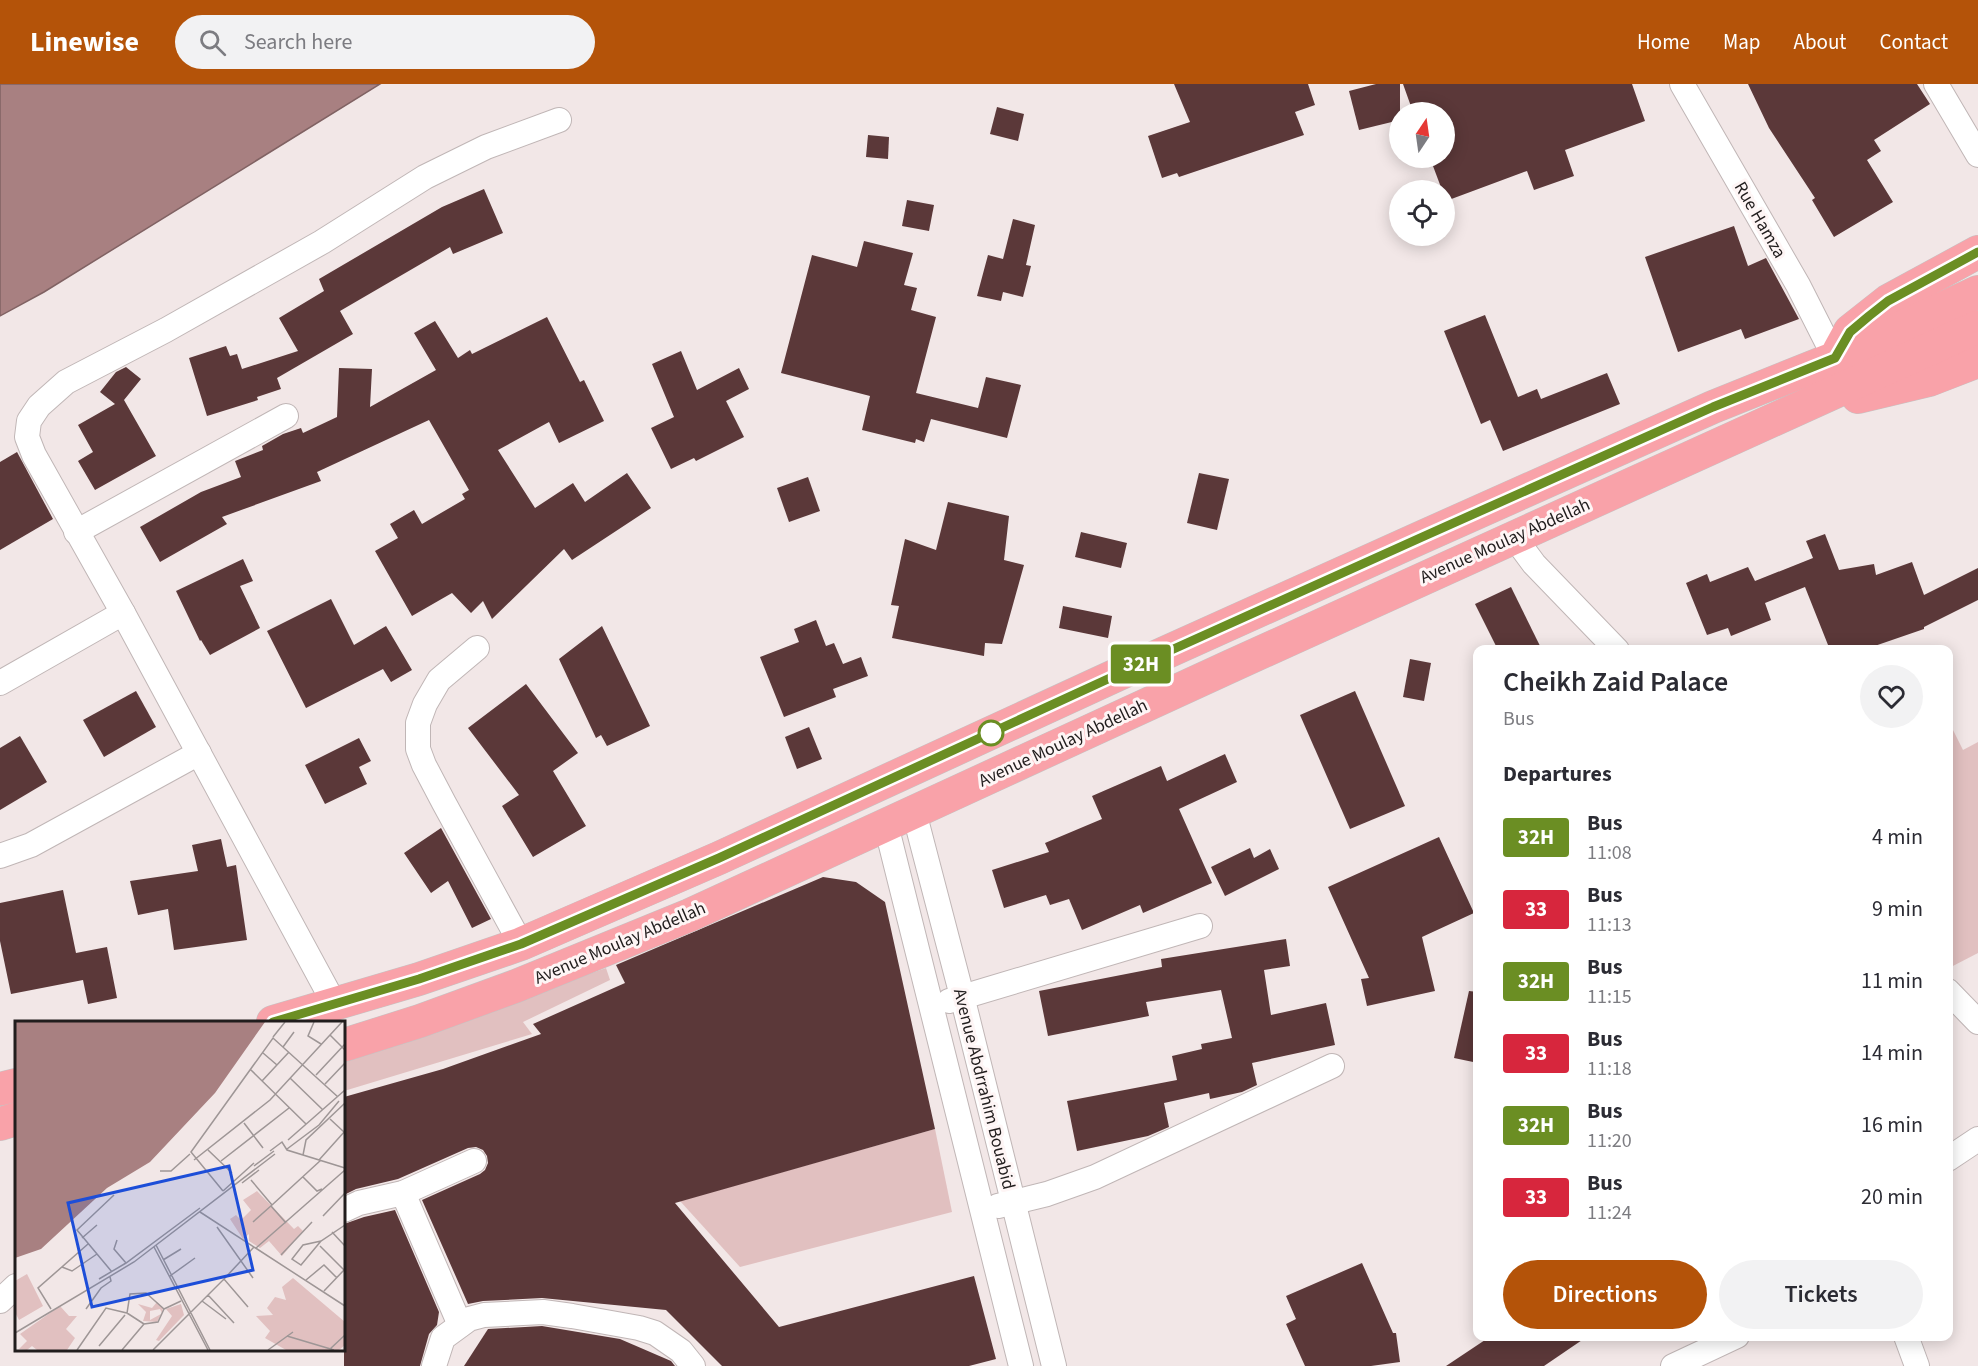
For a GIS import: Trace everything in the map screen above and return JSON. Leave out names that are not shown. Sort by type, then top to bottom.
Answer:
[{"type":"main road","points":[[1835,358],[1850,332],[1888,301],[1978,252]]},
{"type":"main road","name":"Avenue Moulay Abdellah","points":[[280,1021],[521,944],[719,858],[1420,538],[1713,407],[1835,358],[1978,292]]},
{"type":"main road","name":"Avenue Moulay Abdellah","points":[[345,1045],[452,1009],[612,949],[690,915],[1978,327]]},
{"type":"main road","name":"Avenue Moulay Abdellah","points":[[1806,404],[1863,396],[1929,380],[1978,361]]},
{"type":"main road","points":[[0,1089],[15,1085]]},
{"type":"main road","points":[[0,1124],[15,1119]]},
{"type":"street","name":"Rue Hamza","points":[[1682,84],[1798,285],[1835,358]]},
{"type":"street","points":[[1936,84],[1978,155]]},
{"type":"street","points":[[335,1005],[123,613],[34,455],[27,437],[29,421],[39,406],[66,382],[166,330],[322,242],[425,177],[486,147],[559,120]]},
{"type":"street","points":[[76,532],[286,416]]},
{"type":"street","points":[[1514,537],[1533,564],[1612,645]]},
{"type":"street","points":[[0,683],[123,613]]},
{"type":"street","points":[[477,648],[439,680],[425,704],[418,723],[418,749],[429,774],[521,944]]},
{"type":"street","points":[[0,856],[31,845],[199,753]]},
{"type":"street","name":"Avenue Abdrrahim Bouabid","points":[[900,818],[962,996],[1011,1201],[1054,1366]]},
{"type":"street","name":"Avenue Abdrrahim Bouabid","points":[[900,818],[932,1007],[1021,1366]]},
{"type":"street","points":[[932,1007],[962,996],[1200,926]]},
{"type":"street","points":[[1953,996],[1978,1022]]},
{"type":"street","points":[[983,1211],[1011,1201],[1047,1194],[1095,1177],[1332,1066]]},
{"type":"street","points":[[1953,1156],[1978,1139]]},
{"type":"street","points":[[345,1210],[359,1203],[403,1193],[474,1161]]},
{"type":"street","points":[[403,1193],[460,1325]]},
{"type":"street","points":[[0,1301],[15,1287]]},
{"type":"street","points":[[434,1366],[443,1338],[469,1319],[484,1315],[543,1312],[639,1328],[655,1334],[681,1352],[693,1366]]},
{"type":"street","points":[[1673,1366],[1726,1341]]},
{"type":"street","points":[[1908,1341],[1917,1366]]},
{"type":"shaded area","points":[[0,84],[380,84],[44,292],[0,316]]},
{"type":"shaded area","points":[[1953,730],[1963,750],[1978,742],[1978,953],[1953,966]]},
{"type":"shaded area","points":[[606,968],[610,980],[523,1022],[532,1034],[345,1091],[345,1058]]},
{"type":"shaded area","points":[[935,1129],[952,1212],[740,1267],[680,1201]]},
{"type":"building","points":[[1174,84],[1308,84],[1315,105],[1295,112],[1304,135],[1179,177],[1177,173],[1162,178],[1148,136],[1190,122]]},
{"type":"building","points":[[1376,84],[1400,84],[1400,102],[1389,102],[1389,123],[1359,130],[1349,91]]},
{"type":"building","points":[[1403,84],[1632,84],[1645,121],[1565,150],[1574,176],[1534,190],[1527,171],[1455,198],[1455,180],[1438,180],[1434,168],[1455,168],[1455,102],[1409,102]]},
{"type":"building","points":[[1748,84],[1917,84],[1930,104],[1874,140],[1881,151],[1867,160],[1893,202],[1834,237],[1812,200],[1815,198],[1769,128]]},
{"type":"building","points":[[997,107],[1024,114],[1018,141],[990,134]]},
{"type":"building","points":[[868,135],[889,137],[888,159],[866,157]]},
{"type":"building","points":[[484,189],[503,233],[453,254],[450,247],[340,311],[353,334],[277,378],[281,389],[257,397],[258,400],[207,416],[189,358],[226,346],[230,356],[237,354],[242,369],[298,351],[279,318],[324,291],[319,279],[442,207]]},
{"type":"building","points":[[907,200],[934,205],[929,231],[902,226]]},
{"type":"building","points":[[1013,219],[1035,225],[1026,265],[1031,266],[1023,297],[1003,292],[1001,301],[977,296],[988,255],[1003,259]]},
{"type":"building","points":[[1734,226],[1748,266],[1766,258],[1799,319],[1745,339],[1741,329],[1678,352],[1645,257]]},
{"type":"building","points":[[864,241],[913,253],[904,285],[917,288],[911,310],[936,317],[916,393],[978,408],[986,377],[1021,385],[1007,438],[931,419],[924,442],[916,439],[915,443],[862,430],[870,396],[781,373],[812,255],[857,267]]},
{"type":"building","points":[[1485,315],[1518,397],[1537,389],[1541,399],[1607,373],[1620,404],[1503,451],[1490,420],[1481,424],[1444,331]]},
{"type":"building","points":[[547,317],[580,382],[584,380],[604,421],[559,443],[549,422],[498,450],[535,508],[573,483],[585,502],[627,473],[651,508],[572,560],[564,549],[492,619],[483,601],[471,613],[452,593],[412,616],[375,551],[398,538],[390,524],[414,510],[422,524],[465,499],[462,494],[469,490],[429,420],[317,472],[321,481],[222,517],[227,524],[160,562],[140,527],[201,492],[241,477],[235,461],[263,450],[262,446],[283,434],[301,428],[303,433],[337,417],[339,368],[372,369],[370,407],[436,370],[414,333],[435,321],[458,358],[470,350],[472,354]]},
{"type":"building","points":[[681,351],[697,390],[739,368],[749,389],[726,401],[744,437],[696,461],[694,458],[671,469],[651,428],[674,417],[652,364]]},
{"type":"building","points":[[126,367],[141,379],[124,400],[156,456],[95,490],[78,461],[93,452],[78,425],[115,404],[100,392],[116,372]]},
{"type":"building","points":[[17,452],[53,519],[0,550],[0,462]]},
{"type":"building","points":[[1199,473],[1229,479],[1217,530],[1187,523]]},
{"type":"building","points":[[808,477],[820,511],[789,522],[777,488]]},
{"type":"building","points":[[948,502],[1009,516],[1004,560],[1024,565],[1002,644],[985,643],[984,656],[892,638],[899,606],[891,605],[905,539],[936,550]]},
{"type":"building","points":[[1081,532],[1127,543],[1121,568],[1075,557]]},
{"type":"building","points":[[1825,534],[1839,570],[1874,564],[1876,575],[1912,562],[1924,595],[1978,568],[1978,600],[1924,629],[1878,645],[1828,645],[1805,587],[1765,603],[1771,620],[1731,636],[1728,628],[1707,635],[1686,583],[1707,574],[1710,582],[1748,567],[1755,581],[1813,558],[1806,541]]},
{"type":"building","points":[[243,559],[253,581],[240,586],[260,628],[210,655],[200,641],[176,591]]},
{"type":"building","points":[[1511,587],[1540,645],[1496,645],[1475,604]]},
{"type":"building","points":[[331,599],[354,645],[386,626],[412,670],[391,682],[383,669],[306,708],[267,631]]},
{"type":"building","points":[[1063,606],[1112,616],[1108,638],[1059,628]]},
{"type":"building","points":[[816,620],[826,646],[834,643],[843,664],[861,657],[868,676],[833,689],[836,697],[784,717],[760,657],[799,642],[794,629]]},
{"type":"building","points":[[602,626],[650,726],[607,746],[601,735],[596,738],[559,659]]},
{"type":"building","points":[[1410,659],[1431,663],[1424,701],[1403,697]]},
{"type":"building","points":[[526,684],[578,753],[553,771],[586,826],[533,857],[502,806],[519,795],[468,728]]},
{"type":"building","points":[[136,691],[156,727],[104,757],[83,720]]},
{"type":"building","points":[[1355,691],[1405,806],[1350,829],[1300,715]]},
{"type":"building","points":[[809,727],[822,759],[797,769],[785,737]]},
{"type":"building","points":[[20,736],[47,782],[0,810],[0,748]]},
{"type":"building","points":[[359,738],[371,761],[359,767],[367,784],[325,804],[305,765]]},
{"type":"building","points":[[1225,754],[1237,782],[1179,809],[1212,883],[1143,913],[1140,905],[1082,930],[1069,899],[1050,905],[1046,895],[1004,908],[992,870],[1049,852],[1045,843],[1102,819],[1092,796],[1161,766],[1167,781]]},
{"type":"building","points":[[441,828],[491,919],[472,928],[448,881],[431,893],[404,853]]},
{"type":"building","points":[[1439,837],[1473,913],[1422,937],[1435,991],[1367,1006],[1361,979],[1369,978],[1328,887]]},
{"type":"building","points":[[221,839],[227,867],[236,865],[247,940],[174,950],[168,909],[138,915],[130,881],[198,871],[192,845]]},
{"type":"building","points":[[1250,848],[1254,858],[1270,849],[1279,869],[1225,896],[1211,867]]},
{"type":"building","points":[[823,877],[856,882],[885,902],[935,1129],[675,1203],[779,1327],[974,1276],[996,1359],[969,1366],[722,1366],[666,1310],[542,1298],[468,1304],[422,1200],[485,1170],[488,1163],[487,1156],[483,1150],[476,1147],[468,1148],[398,1179],[356,1189],[345,1194],[345,1097],[443,1069],[541,1034],[533,1024],[625,983],[616,965]]},
{"type":"building","points":[[63,890],[76,953],[107,947],[117,998],[88,1004],[83,980],[11,994],[0,941],[0,903]]},
{"type":"building","points":[[1286,939],[1290,966],[1264,970],[1271,1015],[1326,1003],[1335,1045],[1252,1063],[1257,1085],[1242,1092],[1210,1099],[1209,1093],[1164,1103],[1169,1127],[1148,1136],[1077,1151],[1067,1101],[1177,1080],[1172,1056],[1202,1049],[1201,1044],[1232,1038],[1221,990],[1146,1002],[1149,1016],[1048,1036],[1039,991],[1162,967],[1161,959]]},
{"type":"building","points":[[1469,991],[1473,991],[1473,1062],[1454,1058]]},
{"type":"building","points":[[395,1210],[439,1312],[437,1325],[429,1334],[420,1366],[344,1366],[345,1224]]},
{"type":"building","points":[[1362,1263],[1393,1333],[1396,1333],[1400,1362],[1371,1366],[1305,1366],[1286,1324],[1296,1319],[1286,1296]]},
{"type":"building","points":[[542,1326],[620,1339],[671,1361],[675,1366],[464,1366],[488,1329]]},
{"type":"building","points":[[1484,1341],[1581,1341],[1544,1366],[1446,1366]]},
{"type":"bus line","name":"32H","points":[[277,1021],[419,979],[521,944],[719,858],[1147,661],[1713,407],[1835,358],[1850,332],[1888,301],[1978,252]]}]
